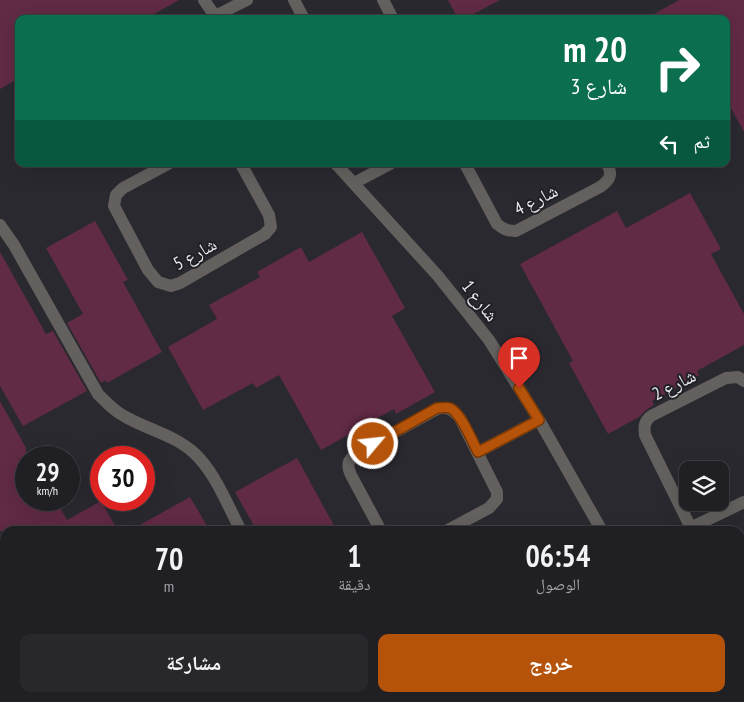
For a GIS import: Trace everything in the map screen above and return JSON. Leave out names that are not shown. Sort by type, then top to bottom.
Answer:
[{"type":"street","points":[[204,0],[215,15]]},
{"type":"street","points":[[220,15],[247,0]]},
{"type":"street","points":[[294,0],[302,15]]},
{"type":"street","points":[[383,0],[392,15]]},
{"type":"street","name":"شارع 5","points":[[162,167],[123,188],[116,195],[114,206],[148,270],[158,282],[171,286],[180,283],[265,234],[271,227],[269,215],[243,167]]},
{"type":"street","name":"شارع 1","points":[[339,167],[438,276],[489,340],[539,420],[599,526]]},
{"type":"street","points":[[354,183],[384,167]]},
{"type":"street","name":"شارع 4","points":[[466,167],[497,224],[509,231],[516,230],[600,187],[610,179],[611,175],[608,167]]},
{"type":"street","points":[[0,225],[14,245],[98,394],[109,406],[123,416],[175,440],[194,452],[208,470],[238,526]]},
{"type":"street","name":"شارع 2","points":[[686,526],[645,435],[645,423],[651,416],[726,378],[738,377],[744,381]]},
{"type":"street","points":[[378,526],[350,475],[347,466],[349,459],[356,452],[437,408],[444,407],[450,408],[460,418],[495,484],[497,492],[497,499],[490,508],[456,526]]},
{"type":"street","points":[[478,452],[539,420]]},
{"type":"street","name":"شارع 2","points":[[696,526],[744,502]]},
{"type":"building","points":[[0,0],[179,0],[152,15],[15,15],[15,80],[0,89]]},
{"type":"building","points":[[448,0],[500,0],[472,15],[456,15]]},
{"type":"building","points":[[679,0],[744,0],[744,132],[730,106],[730,15],[652,15]]},
{"type":"building","points":[[690,193],[721,249],[711,254],[744,314],[744,345],[697,371],[699,375],[652,401],[654,405],[639,417],[608,434],[569,363],[573,361],[520,264],[617,211],[626,228]]},
{"type":"building","points":[[95,221],[128,280],[123,282],[162,352],[107,383],[105,380],[101,383],[67,323],[83,314],[46,248]]},
{"type":"building","points":[[362,232],[405,308],[392,316],[435,392],[396,414],[394,409],[321,450],[279,375],[256,388],[253,383],[203,410],[168,347],[217,319],[209,305],[260,277],[257,272],[301,247],[309,262]]},
{"type":"building","points":[[0,252],[46,334],[53,331],[87,391],[23,426],[0,386]]},
{"type":"building","points":[[0,401],[25,446],[15,446],[15,511],[62,511],[67,520],[90,507],[90,511],[107,511],[115,526],[0,526]]},
{"type":"building","points":[[297,458],[334,526],[254,526],[235,492]]},
{"type":"building","points":[[190,497],[207,526],[138,526]]},
{"type":"route","points":[[373,444],[437,408],[444,407],[450,408],[460,418],[478,452],[539,420],[519,388]]}]
